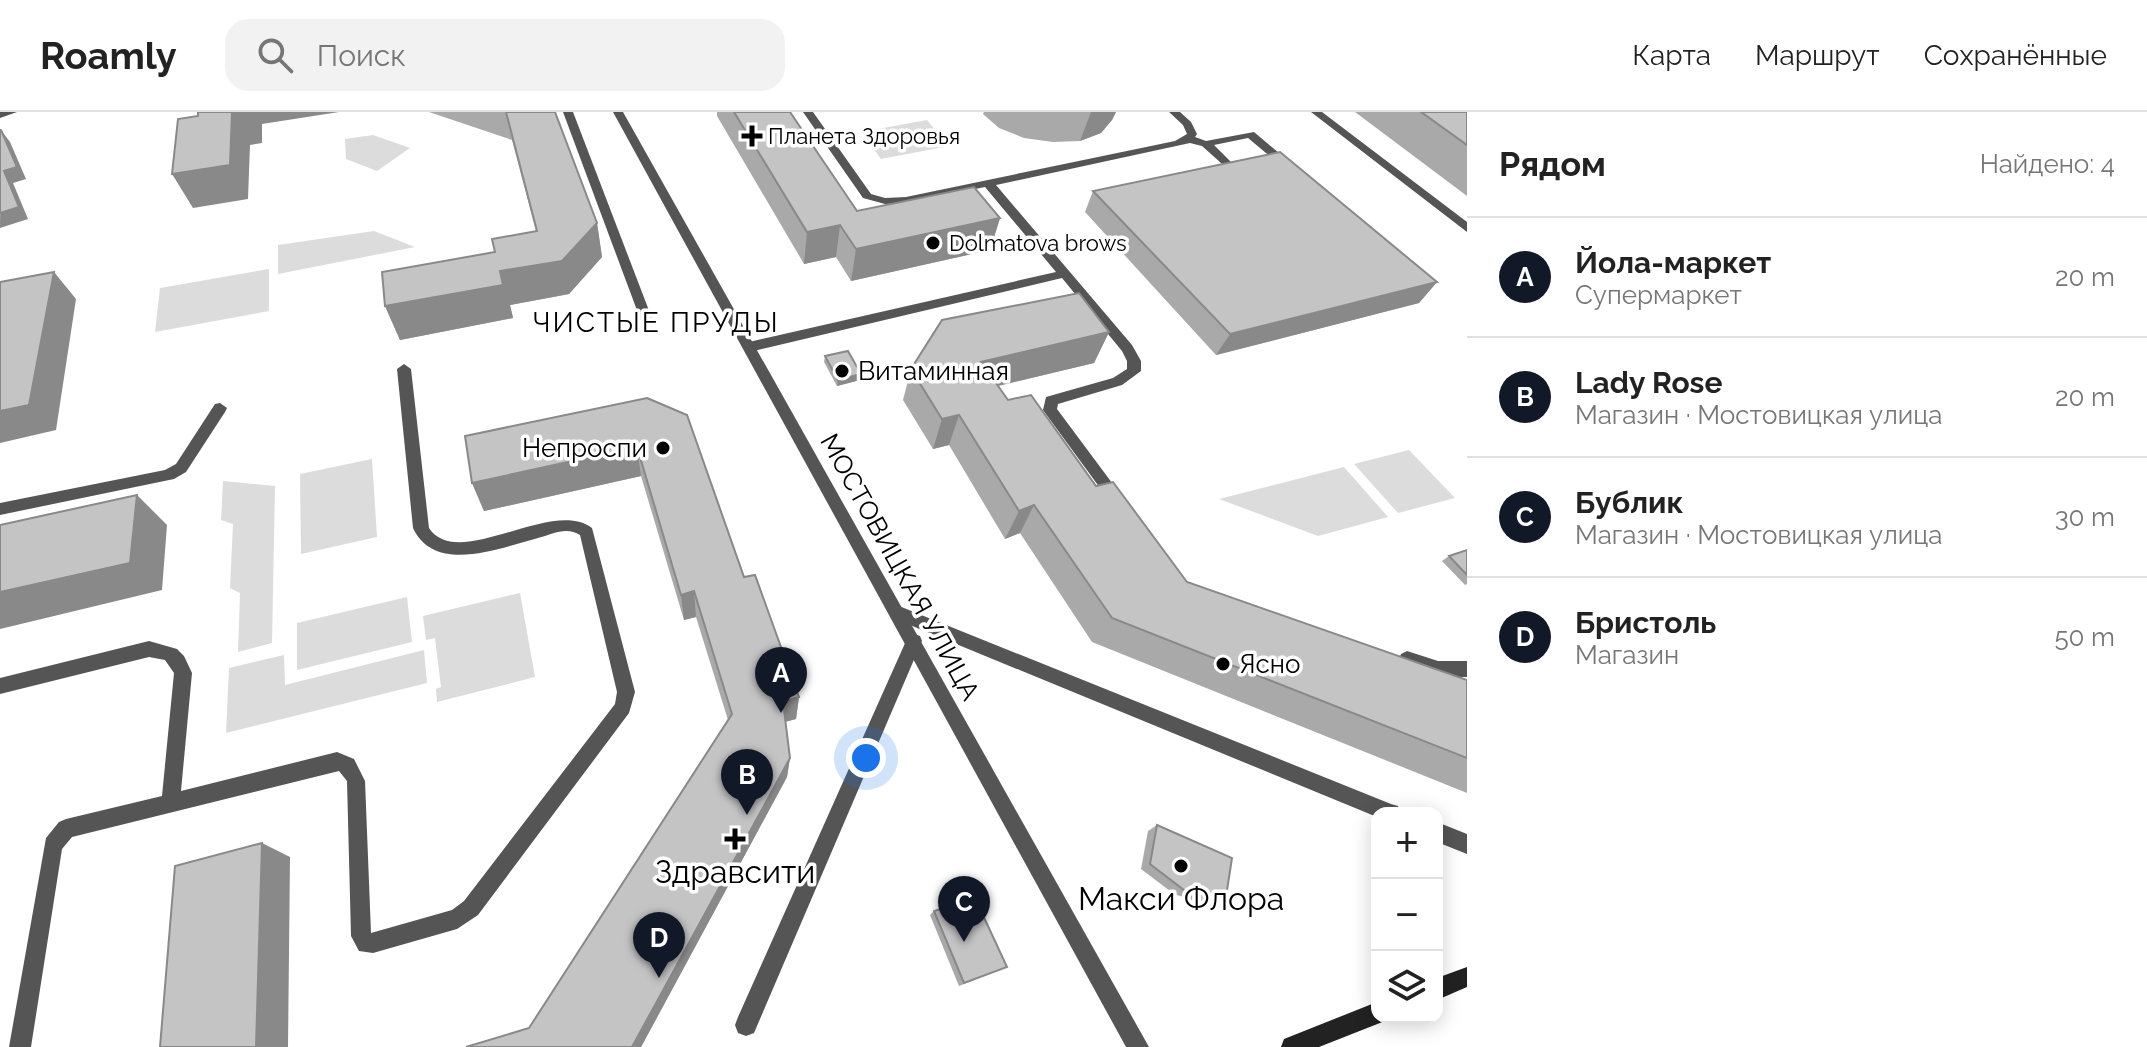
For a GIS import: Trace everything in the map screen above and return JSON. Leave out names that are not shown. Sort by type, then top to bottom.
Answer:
[{"type":"main road","points":[[1443,987],[1467,977]]},
{"type":"main road","points":[[1292,1047],[1371,1015]]},
{"type":"street","points":[[0,115],[12,112]]},
{"type":"street","points":[[568,112],[647,321]]},
{"type":"street","name":"МОСТОВИЦКАЯ УЛИЦА","points":[[618,112],[1138,1047]]},
{"type":"street","points":[[808,112],[867,196],[874,199],[906,200],[1178,144],[1189,139],[1206,144],[1242,178]]},
{"type":"street","points":[[1174,112],[1191,129],[1189,139]]},
{"type":"street","points":[[1316,112],[1467,228]]},
{"type":"street","points":[[1206,144],[1250,134],[1297,173]]},
{"type":"street","points":[[988,183],[1127,348],[1134,361],[1134,371],[1126,379],[1062,395],[1051,401],[1050,410],[1129,516]]},
{"type":"street","points":[[749,347],[1064,274]]},
{"type":"street","points":[[20,1047],[55,839],[66,829],[337,761],[346,763],[354,770],[356,781],[361,936],[366,944],[373,943],[457,919],[471,908],[623,707],[626,692],[587,532],[579,526],[566,524],[461,548],[441,548],[426,538],[421,528],[404,369]]},
{"type":"street","points":[[0,509],[169,475],[181,468],[220,408]]},
{"type":"street","points":[[899,613],[1376,807]]},
{"type":"street","points":[[746,1025],[914,641]]},
{"type":"street","points":[[0,686],[149,649],[168,651],[179,660],[183,673],[171,803]]},
{"type":"street","points":[[1397,656],[1438,669],[1467,669]]},
{"type":"street","points":[[1443,834],[1467,844]]},
{"type":"shaded area","points":[[927,120],[949,146],[881,159],[861,132]]},
{"type":"shaded area","points":[[373,135],[410,148],[377,171],[346,159],[345,139]]},
{"type":"shaded area","points":[[374,231],[415,247],[278,274],[278,245]]},
{"type":"shaded area","points":[[269,269],[269,311],[155,332],[160,288]]},
{"type":"shaded area","points":[[1409,450],[1455,498],[1398,513],[1354,464]]},
{"type":"shaded area","points":[[372,459],[377,537],[301,554],[300,474]]},
{"type":"shaded area","points":[[1344,467],[1388,517],[1318,536],[1219,499]]},
{"type":"shaded area","points":[[223,481],[275,486],[272,643],[238,652],[240,593],[230,588],[233,524],[221,520]]},
{"type":"shaded area","points":[[520,593],[535,677],[437,702],[436,689],[441,687],[435,638],[426,640],[423,616]]},
{"type":"shaded area","points":[[407,597],[412,642],[297,670],[297,623]]},
{"type":"shaded area","points":[[424,650],[427,683],[226,733],[229,668],[284,655],[285,685]]},
{"type":"building","points":[[198,112],[232,112],[230,165],[172,174],[178,119],[198,116]]},
{"type":"building","points":[[506,112],[555,112],[597,223],[562,261],[500,271],[503,285],[385,306],[382,272],[495,252],[492,239],[537,231]]},
{"type":"building","points":[[734,112],[790,112],[857,211],[974,187],[1000,218],[856,249],[840,225],[807,232]]},
{"type":"building","points":[[1421,112],[1467,112],[1467,145]]},
{"type":"building","points":[[0,130],[17,167],[4,171],[19,207],[0,213]]},
{"type":"building","points":[[1280,152],[1437,282],[1230,334],[1093,191]]},
{"type":"building","points":[[54,272],[29,405],[0,411],[0,282]]},
{"type":"building","points":[[1079,293],[1109,332],[981,362],[1008,400],[1031,395],[1096,486],[1113,482],[1187,582],[1467,680],[1467,758],[1112,618],[1034,505],[1019,511],[959,415],[942,419],[911,369],[942,320]]},
{"type":"building","name":"Витаминная","points":[[848,351],[861,374],[838,380],[825,356]]},
{"type":"building","points":[[647,398],[687,415],[744,577],[755,575],[799,697],[783,702],[790,758],[632,1047],[466,1047],[529,1028],[732,714],[694,591],[681,595],[637,447],[472,483],[465,436]]},
{"type":"building","points":[[137,495],[130,563],[0,592],[0,525]]},
{"type":"building","points":[[1467,550],[1467,575],[1449,556]]},
{"type":"building","name":"Макси Флора","points":[[1157,825],[1232,858],[1226,897],[1184,890],[1150,864]]},
{"type":"building","points":[[262,843],[256,1047],[160,1047],[175,866]]},
{"type":"building","points":[[975,898],[1007,967],[964,983],[934,911]]},
{"type":"place","name":"Планета Здоровья","points":[[752,136]]},
{"type":"place","name":"Dolmatova brows","points":[[933,243]]},
{"type":"place","name":"Витаминная","points":[[842,371]]},
{"type":"place","name":"Непроспи","points":[[663,448]]},
{"type":"place","name":"Ясно","points":[[1223,664]]},
{"type":"place","name":"Йола-маркет","points":[[781,713]]},
{"type":"place","name":"Lady Rose","points":[[747,815]]},
{"type":"place","name":"Здравсити","points":[[735,839]]},
{"type":"place","name":"Макси Флора","points":[[1181,866]]},
{"type":"place","name":"Бублик","points":[[964,942]]},
{"type":"place","name":"Бристоль","points":[[659,978]]},
{"type":"district","name":"ЧИСТЫЕ ПРУДЫ","points":[[656,322]]}]
